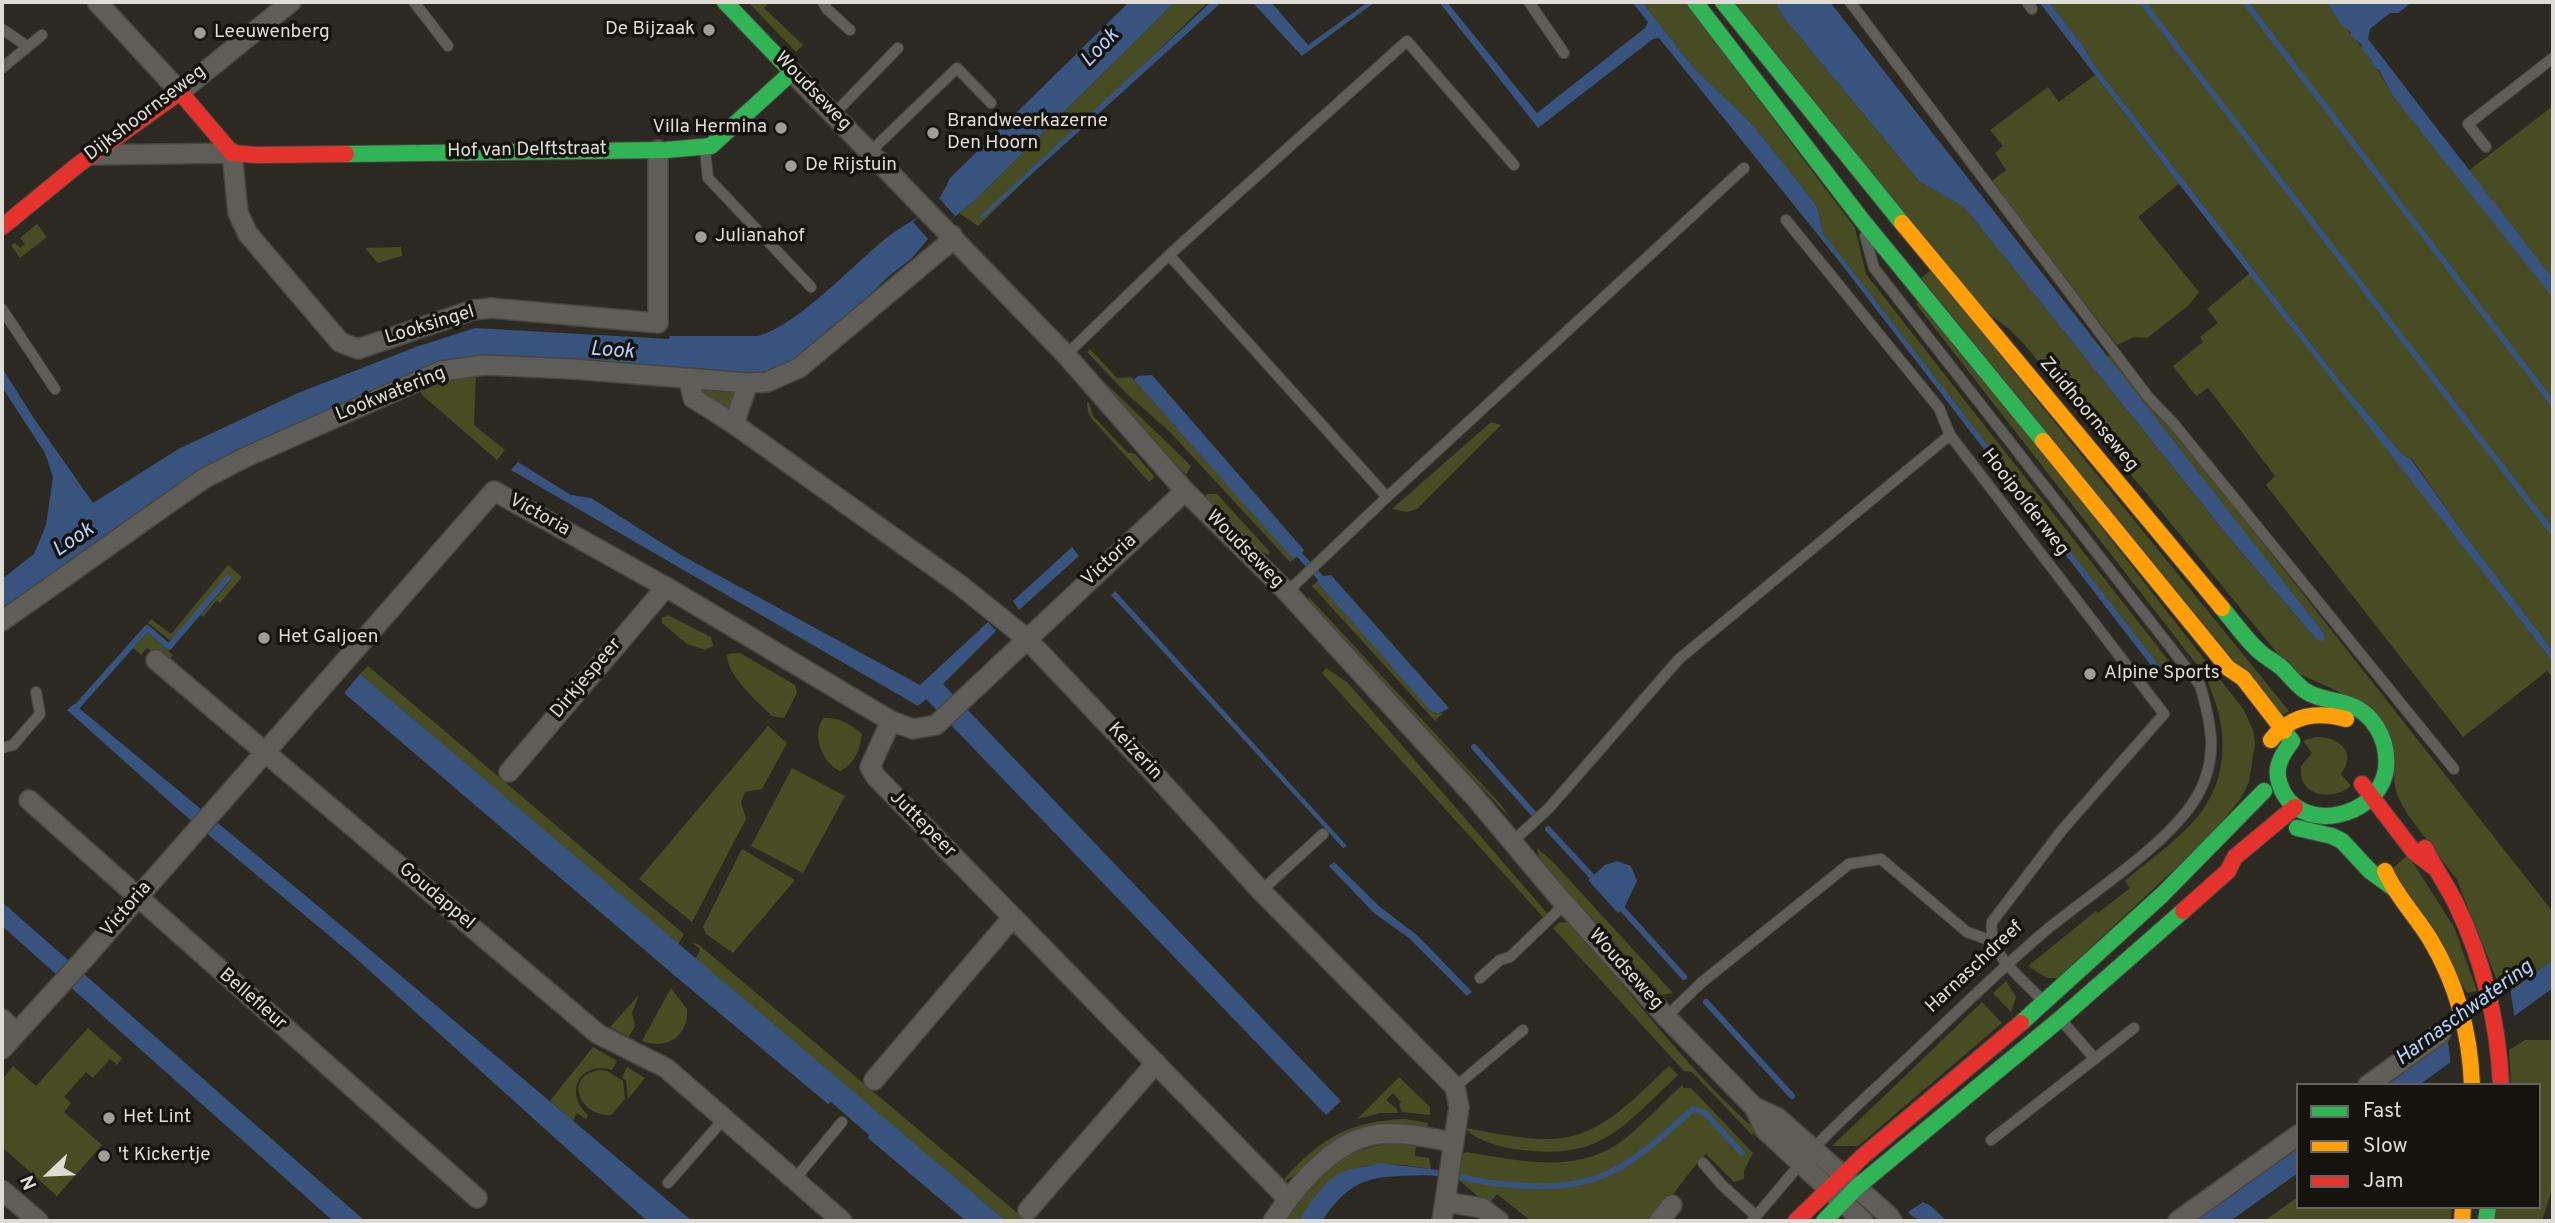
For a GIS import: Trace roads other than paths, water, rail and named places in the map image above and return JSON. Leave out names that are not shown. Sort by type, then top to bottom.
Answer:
[{"type":"main road","name":"Woudseweg","points":[[725,2],[792,72]]},
{"type":"main road","points":[[1695,2],[1862,220],[1888,244],[2228,668],[2243,678],[2273,739]]},
{"type":"main road","name":"Zuidhoornseweg","points":[[1723,2],[1967,304],[2260,652],[2279,665],[2295,684],[2314,696],[2353,705],[2372,720],[2382,737],[2386,760],[2386,771],[2375,794]]},
{"type":"main road","name":"Hof van Delftstraat","points":[[232,153],[256,155],[658,150],[704,147],[719,142],[792,72]]},
{"type":"main road","points":[[180,92],[232,153]]},
{"type":"main road","name":"Dijkshoornseweg","points":[[2,228],[79,164],[180,92]]},
{"type":"main road","name":"Zuidhoornseweg","points":[[2260,652],[2267,673],[2304,716]]},
{"type":"main road","points":[[2273,739],[2304,716],[2332,714],[2353,723],[2362,732],[2369,753]]},
{"type":"main road","points":[[2273,739],[2292,741],[2281,756],[2277,775],[2284,795],[2295,807],[2317,817],[2338,817],[2353,811],[2375,794]]},
{"type":"main road","points":[[2368,771],[2361,786],[2375,794],[2423,843],[2432,866],[2455,901],[2470,932],[2491,995],[2500,1056],[2501,1083]]},
{"type":"main road","points":[[1796,1221],[1835,1180],[2115,939],[2240,817],[2263,785],[2287,822],[2342,841],[2370,872],[2392,887]]},
{"type":"main road","points":[[1825,1221],[1850,1195],[2060,1019],[2228,871],[2235,857],[2287,822],[2295,807]]},
{"type":"main road","points":[[2338,817],[2375,856],[2392,887],[2435,947],[2451,979],[2463,1016],[2472,1081]]},
{"type":"street","points":[[97,2],[180,92]]},
{"type":"street","name":"Dijkshoornseweg","points":[[180,92],[291,2]]},
{"type":"street","name":"Woudseweg","points":[[792,72],[1066,355],[1185,491],[1287,592],[1473,795],[1666,1017],[1754,1107],[1778,1118],[1807,1156],[1850,1195],[1889,1216],[1892,1221]]},
{"type":"street","name":"Looksingel","points":[[232,153],[238,212],[248,234],[340,342],[358,349],[473,310],[491,308],[658,323],[658,150]]},
{"type":"street","name":"Hof van Delftstraat","points":[[93,155],[232,153]]},
{"type":"street","name":"Lookwatering","points":[[2,621],[203,479],[246,457],[441,372],[485,365],[748,383],[767,382],[799,368],[945,246],[948,231]]},
{"type":"street","name":"Keizerin","points":[[689,379],[693,398],[734,424],[960,586],[1026,638],[1149,767],[1261,891],[1455,1087]]},
{"type":"street","points":[[734,424],[748,383]]},
{"type":"street","name":"Victoria","points":[[2,1049],[9,1026],[58,986],[83,960],[494,491],[666,587],[891,721],[914,729],[936,725],[1185,491]]},
{"type":"street","name":"Dirkjespeer","points":[[509,772],[666,587]]},
{"type":"street","name":"Goudappel","points":[[156,660],[598,1034],[666,1068],[842,1221]]},
{"type":"street","name":"Juttepeer","points":[[891,721],[870,767],[876,778],[1288,1199]]},
{"type":"street","name":"Bellefleur","points":[[29,800],[477,1198]]},
{"type":"street","points":[[874,1080],[1013,917]]},
{"type":"street","points":[[2371,1083],[2441,1033]]},
{"type":"street","points":[[1028,1210],[1156,1063]]},
{"type":"street","points":[[1455,1087],[1459,1107],[1450,1182],[1443,1212],[1482,1208],[1499,1221]]},
{"type":"street","points":[[1273,1221],[1288,1199],[1319,1164],[1348,1146],[1373,1135],[1408,1135],[1452,1150]]},
{"type":"street","points":[[2178,1221],[2296,1136]]},
{"type":"street","points":[[2,1189],[37,1221]]},
{"type":"street","name":"Woudseweg","points":[[1850,1195],[1863,1221]]},
{"type":"street","points":[[1658,1221],[1672,1205]]},
{"type":"lane","points":[[414,2],[448,46]]},
{"type":"lane","points":[[823,2],[850,30]]},
{"type":"lane","points":[[1529,2],[1564,53]]},
{"type":"lane","points":[[1850,2],[2149,398],[2174,424],[2454,769]]},
{"type":"lane","points":[[2,29],[27,46]]},
{"type":"lane","points":[[2,68],[42,35]]},
{"type":"lane","points":[[1066,355],[1169,255],[1407,41],[1514,165]]},
{"type":"lane","points":[[834,114],[898,48]]},
{"type":"lane","points":[[2486,147],[2468,124],[2553,58]]},
{"type":"lane","points":[[870,152],[957,68],[991,103]]},
{"type":"lane","points":[[704,147],[708,178],[811,287]]},
{"type":"lane","points":[[1287,592],[1744,168]]},
{"type":"lane","points":[[1887,202],[1888,223]]},
{"type":"lane","points":[[1512,842],[1549,808],[1679,659],[1950,435],[1939,408],[1786,220]]},
{"type":"lane","points":[[1862,220],[1874,268],[1892,290]]},
{"type":"lane","points":[[1888,244],[1892,290]]},
{"type":"lane","points":[[1169,255],[1387,497]]},
{"type":"lane","name":"Harnaschdreef","points":[[1754,1219],[1807,1156],[2008,964],[2161,838],[2187,811],[2204,781],[2211,743],[2210,721],[2200,685],[1892,290]]},
{"type":"lane","points":[[2,309],[55,389]]},
{"type":"lane","name":"Hooipolderweg","points":[[1950,435],[2164,714],[2025,875],[1997,914],[1991,932],[1992,942]]},
{"type":"lane","points":[[2,748],[13,745],[40,715],[36,692]]},
{"type":"lane","points":[[1261,891],[1323,834]]},
{"type":"lane","points":[[1666,1017],[1701,983],[1849,864],[1881,859],[1967,932],[1992,942],[2008,964],[2095,1059]]},
{"type":"lane","points":[[1480,978],[1500,960],[1510,957],[1565,904]]},
{"type":"lane","points":[[1991,1140],[2134,1028]]},
{"type":"lane","points":[[1455,1087],[1523,1030]]},
{"type":"lane","points":[[668,1183],[723,1120]]},
{"type":"lane","points":[[794,1180],[842,1122]]},
{"type":"lane","points":[[1703,1163],[1754,1219]]},
{"type":"water","name":"Look","points":[[1129,2],[1175,2],[975,200],[928,239],[912,258],[889,276],[802,358],[761,375],[495,361],[238,452],[2,607],[2,579],[34,554],[46,525],[53,477],[45,453],[2,387],[2,368],[93,503],[180,448],[298,393],[416,347],[475,328],[669,339],[670,336],[758,336],[791,319],[889,236],[929,208],[940,197],[950,178]]},
{"type":"water","points":[[1211,2],[1222,2],[982,219],[979,217]]},
{"type":"water","points":[[1252,2],[1271,2],[1308,45],[1368,2],[1375,2],[1302,56]]},
{"type":"water","points":[[1439,2],[1447,2],[1537,113],[1645,28],[1648,22],[1632,2],[1642,2],[1693,67],[1753,125],[1817,206],[1823,233],[2164,675],[2159,676],[1835,256],[1659,38],[1653,39],[1538,128]]},
{"type":"water","points":[[1775,2],[1830,2],[2324,633],[2323,641],[2317,640],[2232,541],[1965,208],[1919,181],[1784,18]]},
{"type":"water","points":[[2039,2],[2049,2],[2082,44],[2092,62],[2344,386],[2403,455],[2411,459],[2553,651],[2553,662],[2179,184]]},
{"type":"water","points":[[2326,2],[2412,2],[2398,13],[2390,13],[2370,29],[2368,39],[2553,279],[2553,298],[2392,95],[2379,70],[2374,68],[2371,59],[2362,50],[2362,45],[2351,36],[2351,32],[2342,25]]},
{"type":"water","points":[[1152,375],[1304,550],[1302,553],[1323,576],[1331,575],[1449,708],[1438,714],[1431,711],[1318,580],[1297,557],[1294,559],[1284,549],[1134,380],[1138,376]]},
{"type":"water","points":[[518,462],[571,495],[591,498],[681,555],[920,685],[988,622],[996,631],[943,684],[1341,1101],[1326,1115],[926,699],[918,706],[511,470]]},
{"type":"water","points":[[1072,547],[1079,556],[1019,610],[1013,601]]},
{"type":"water","points":[[1115,591],[1347,846],[1343,848],[1111,595]]},
{"type":"water","points":[[360,674],[1006,1221],[966,1221],[868,1138],[869,1135],[831,1102],[828,1104],[675,976],[344,693]]},
{"type":"water","points":[[74,704],[692,1221],[647,1221],[351,954],[180,811],[67,710]]},
{"type":"water","points":[[1617,861],[1631,866],[1637,881],[1623,910],[1618,913],[1588,880],[1605,865]]},
{"type":"water","points":[[1334,862],[1379,906],[1418,936],[1472,992],[1467,996],[1409,938],[1374,913],[1329,866]]},
{"type":"water","points":[[2,902],[365,1221],[333,1221],[2,926]]},
{"type":"water","points":[[2553,960],[2553,988],[2422,1083],[2386,1083]]},
{"type":"water","points":[[2296,1147],[2296,1174],[2230,1221],[2192,1221]]},
{"type":"water","points":[[1379,1163],[1431,1169],[1431,1175],[1369,1180],[1345,1193],[1322,1221],[1298,1221],[1330,1180],[1349,1170]]},
{"type":"water","points":[[1923,1202],[1947,1221],[1920,1220],[1911,1216],[1908,1212]]},
{"type":"waterway","points":[[2142,2],[2553,533]]},
{"type":"waterway","points":[[2245,2],[2553,404]]},
{"type":"waterway","points":[[77,712],[74,710],[147,628],[169,647],[228,578]]},
{"type":"waterway","points":[[1474,747],[1533,813]]},
{"type":"waterway","points":[[1548,829],[1598,883]]},
{"type":"waterway","points":[[1617,903],[1684,977]]},
{"type":"waterway","points":[[1706,1002],[1792,1096]]},
{"type":"waterway","points":[[1425,1172],[1528,1186],[1557,1186],[1582,1182],[1625,1165],[1693,1109],[1705,1113],[1742,1153]]},
{"type":"place","name":"De Bijzaak","points":[[709,30]]},
{"type":"place","name":"Leeuwenberg","points":[[200,33]]},
{"type":"place","name":"Villa Hermina","points":[[781,128]]},
{"type":"place","name":"Brandweerkazerne Den Hoorn","points":[[933,133]]},
{"type":"place","name":"De Rijstuin","points":[[791,166]]},
{"type":"place","name":"Julianahof","points":[[701,237]]},
{"type":"place","name":"Het Galjoen","points":[[264,638]]},
{"type":"place","name":"Alpine Sports","points":[[2090,674]]},
{"type":"place","name":"Het Lint","points":[[109,1118]]},
{"type":"place","name":"'t Kickertje","points":[[104,1156]]},
{"type":"water label","name":"Harnaschwatering","points":[[2465,1014]]}]
